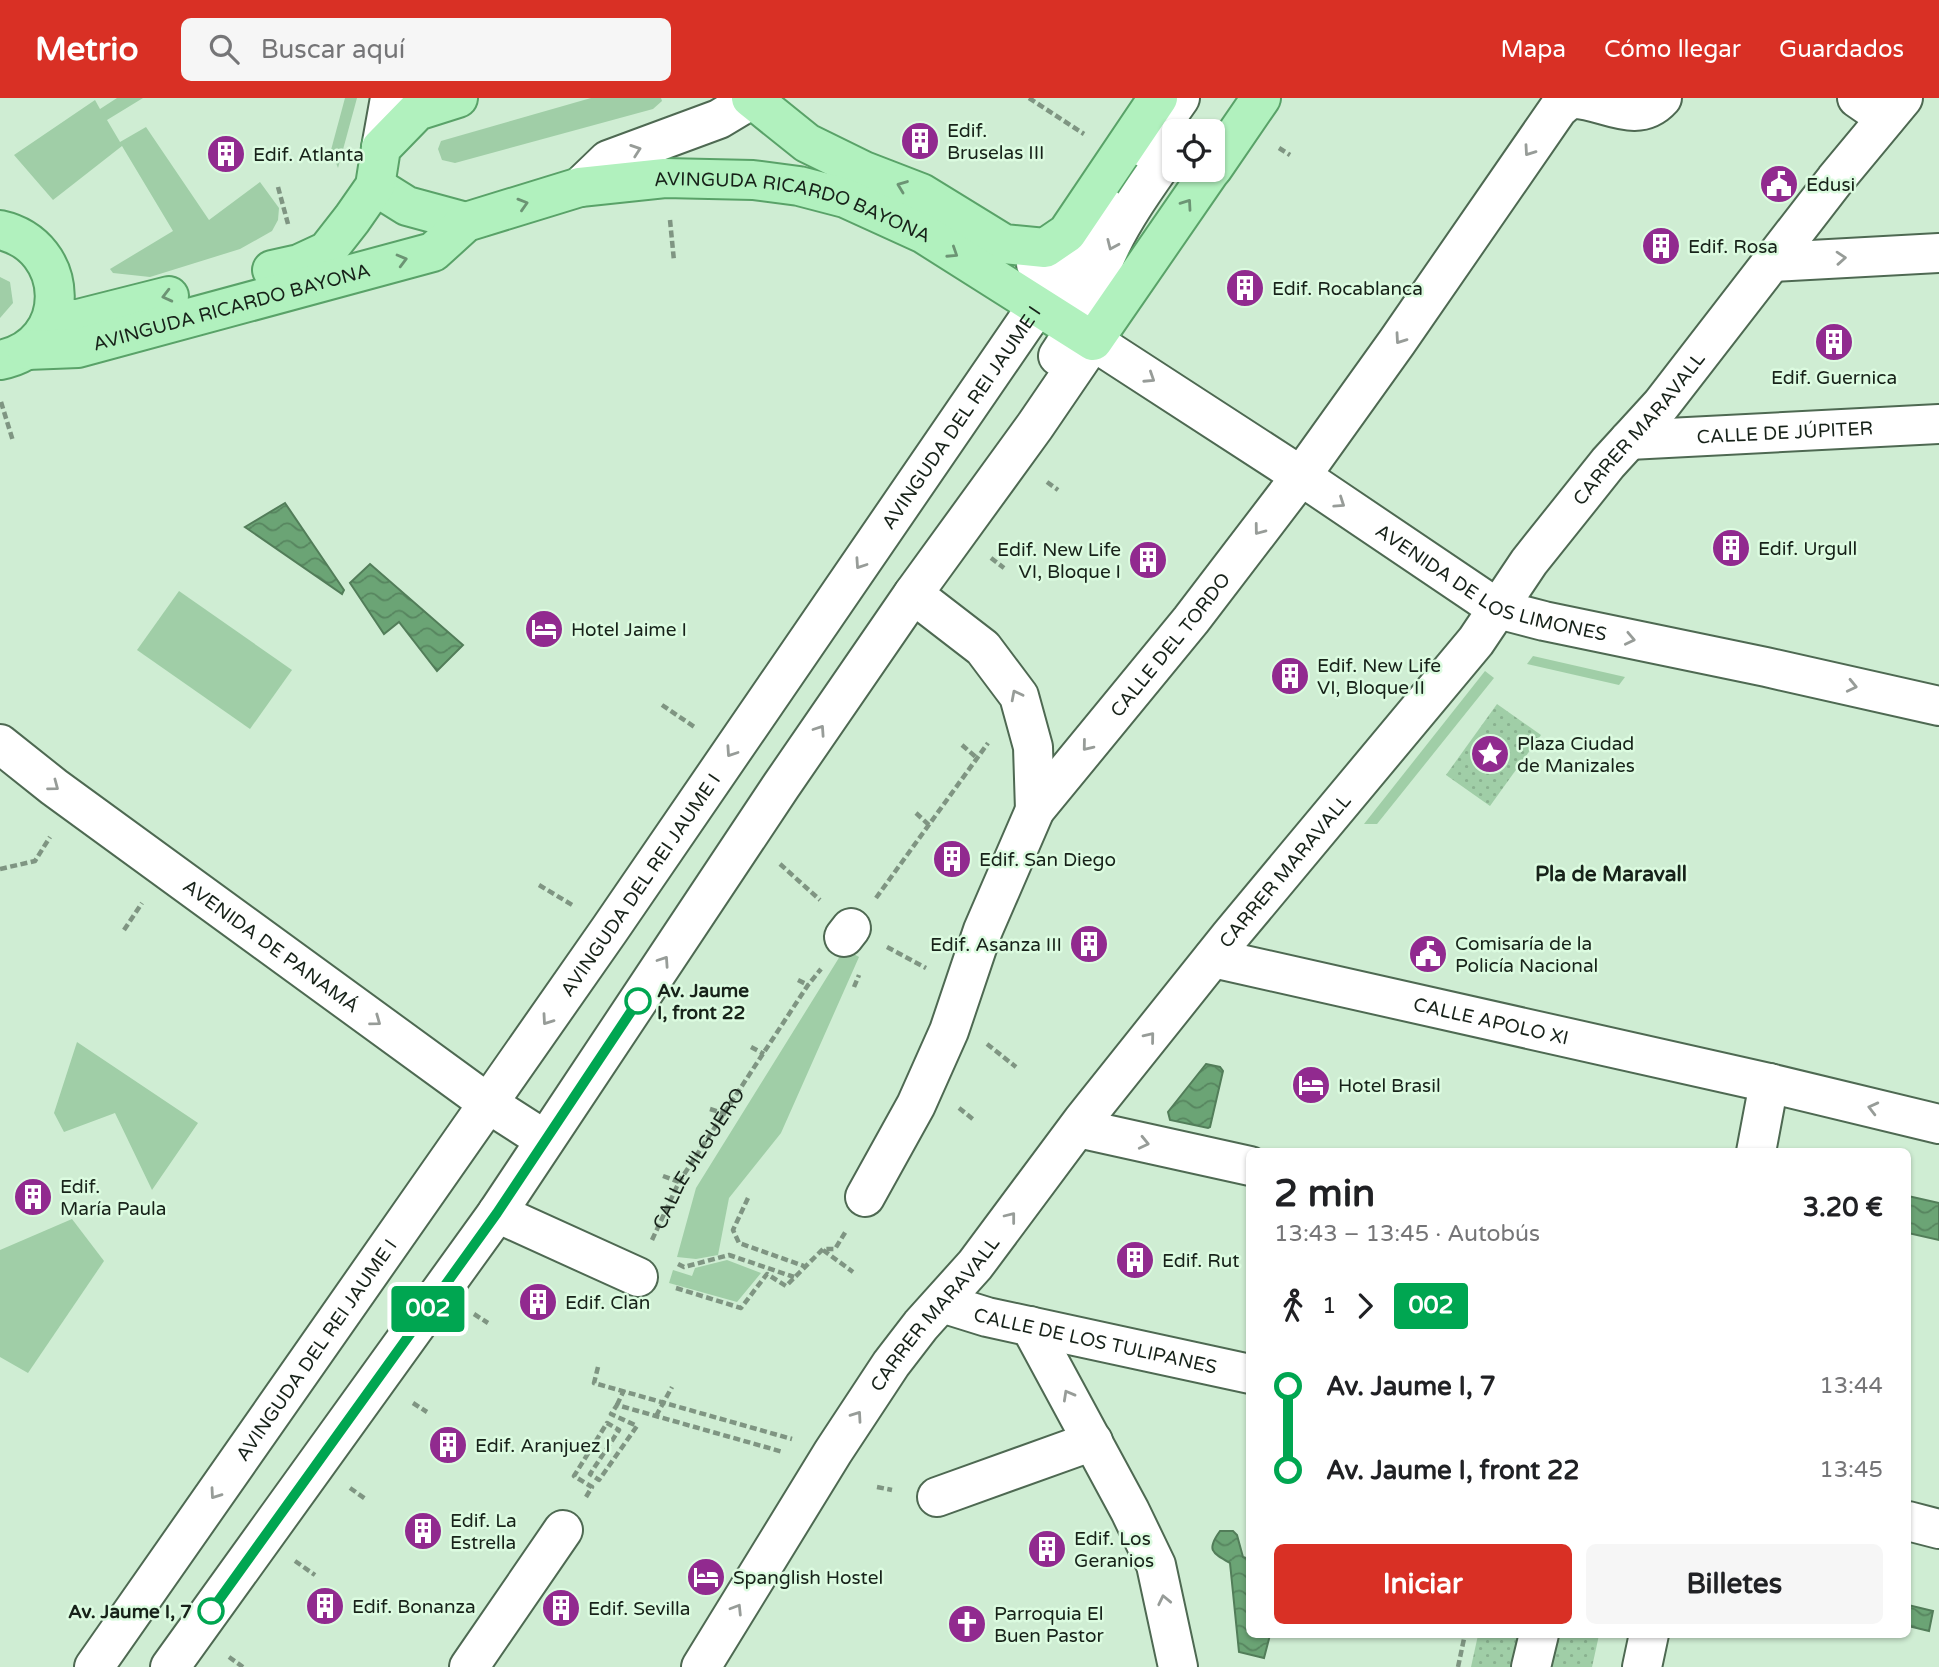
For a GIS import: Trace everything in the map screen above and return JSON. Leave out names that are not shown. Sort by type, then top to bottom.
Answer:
[{"type":"main road","points":[[458,98],[417,111],[381,148],[375,186],[407,206],[466,222]]},
{"type":"main road","points":[[1004,244],[1045,248],[1067,233],[1158,98]]},
{"type":"main road","points":[[1225,150],[1261,98]]},
{"type":"main road","name":"AVINGUDA RICARDO BAYONA","points":[[759,104],[807,143],[864,171],[921,193],[1004,244]]},
{"type":"main road","name":"AVINGUDA RICARDO BAYONA","points":[[13,355],[78,348],[433,251],[466,222],[580,187],[665,178],[753,180],[799,186],[845,198],[1048,291],[1084,335]]},
{"type":"main road","points":[[1084,335],[1202,182]]},
{"type":"main road","name":"AVINGUDA RICARDO BAYONA","points":[[52,319],[78,319],[299,264],[327,251],[375,186]]},
{"type":"main road","points":[[0,230],[19,236],[34,246],[45,260],[54,279],[56,298],[52,319],[42,336],[13,355]]},
{"type":"street","points":[[381,148],[390,98]]},
{"type":"street","points":[[676,136],[699,103],[699,98]]},
{"type":"street","name":"AVINGUDA DEL REI JAUME I","points":[[94,1667],[489,1104],[1180,98]]},
{"type":"street","points":[[1192,119],[1207,98]]},
{"type":"street","points":[[1572,99],[1597,100],[1624,108],[1647,109],[1662,98]]},
{"type":"street","name":"CALLE DEL TORDO","points":[[865,1197],[916,1105],[949,1031],[983,930],[1035,810],[1196,613],[1301,476],[1558,108],[1572,99]]},
{"type":"street","points":[[580,187],[608,160],[759,104]]},
{"type":"street","name":"CARRER MARAVALL","points":[[701,1667],[825,1465],[891,1364],[921,1325],[975,1265],[1078,1128],[1246,916],[1476,641],[1529,562],[1608,463],[1661,405],[1773,262],[1835,180],[1882,105]]},
{"type":"street","points":[[170,1667],[497,1213],[781,786],[913,594],[1035,426],[1084,335],[1096,283],[1121,224],[1162,164]]},
{"type":"street","name":"AVINGUDA RICARDO BAYONA","points":[[1004,244],[1048,291]]},
{"type":"street","points":[[1773,262],[1939,253]]},
{"type":"street","name":"AVENIDA DE LOS LIMONES","points":[[1084,335],[1301,476],[1498,609],[1939,706]]},
{"type":"street","name":"CALLE DE JÚPITER","points":[[1629,440],[1939,424]]},
{"type":"street","name":"CALLE DEL TORDO","points":[[913,594],[983,648],[1019,696],[1033,747],[1035,810]]},
{"type":"street","name":"AVENIDA DE PANAMÁ","points":[[0,744],[73,801],[489,1104],[545,1140]]},
{"type":"street","name":"CALLE APOLO XI","points":[[1213,958],[1939,1124]]},
{"type":"street","points":[[1757,1148],[1769,1083]]},
{"type":"street","points":[[1078,1128],[1246,1165]]},
{"type":"street","points":[[497,1213],[638,1277]]},
{"type":"street","name":"CALLE DE LOS TULIPANES","points":[[942,1303],[1030,1326],[1246,1373]]},
{"type":"street","points":[[1030,1326],[1130,1511],[1156,1565],[1178,1667]]},
{"type":"street","points":[[937,1497],[1093,1441]]},
{"type":"street","points":[[1911,1522],[1939,1529]]},
{"type":"street","points":[[469,1667],[563,1530]]},
{"type":"street","points":[[1531,1667],[1538,1638]]},
{"type":"street","points":[[1642,1667],[1648,1638]]},
{"type":"path","points":[[1029,98],[1118,158]]},
{"type":"path","points":[[1,400],[13,441]]},
{"type":"path","points":[[0,425],[7,423]]},
{"type":"path","name":"CALLE JILGUERO","points":[[638,1277],[679,1182],[808,985],[989,742]]},
{"type":"path","points":[[962,745],[977,758]]},
{"type":"path","points":[[0,869],[35,861],[73,801]]},
{"type":"path","points":[[916,813],[929,825]]},
{"type":"path","points":[[790,873],[810,891]]},
{"type":"path","points":[[841,942],[929,969]]},
{"type":"path","points":[[797,980],[808,985]]},
{"type":"path","points":[[751,1047],[764,1054]]},
{"type":"path","points":[[710,1109],[726,1114]]},
{"type":"path","points":[[663,1177],[679,1182]]},
{"type":"path","points":[[638,1277],[741,1308],[767,1273],[786,1286],[823,1250],[835,1249],[865,1197]]},
{"type":"path","points":[[748,1198],[733,1230],[739,1243],[804,1266]]},
{"type":"path","points":[[823,1250],[853,1272]]},
{"type":"path","points":[[675,1263],[684,1267],[729,1255],[794,1277]]},
{"type":"path","points":[[598,1367],[594,1383],[774,1434]]},
{"type":"path","points":[[656,1416],[671,1387]]},
{"type":"path","points":[[563,1530],[592,1487],[573,1476],[607,1423],[619,1430],[590,1474],[599,1480],[637,1426],[611,1414],[624,1390]]},
{"type":"path","points":[[617,1405],[825,1465]]},
{"type":"path","points":[[877,1486],[892,1490]]},
{"type":"path","points":[[1458,1667],[1464,1638]]},
{"type":"shaded area","points":[[117,98],[143,98],[107,120],[120,142],[146,127],[209,220],[260,182],[279,208],[278,220],[272,231],[240,249],[150,277],[113,273],[110,269],[173,231],[122,146],[53,200],[14,155],[95,100],[100,109]]},
{"type":"shaded area","points":[[345,98],[357,98],[338,168],[331,150]]},
{"type":"shaded area","points":[[591,98],[661,98],[662,101],[653,109],[455,163],[442,160],[438,149],[441,141]]},
{"type":"shaded area","points":[[0,277],[10,282],[13,303],[0,318]]},
{"type":"shaded area","points":[[179,591],[292,670],[250,729],[137,650]]},
{"type":"shaded area","points":[[1533,656],[1625,677],[1619,685],[1527,664]]},
{"type":"shaded area","points":[[1485,671],[1494,678],[1377,824],[1364,824]]},
{"type":"shaded area","points":[[1497,704],[1541,735],[1490,806],[1446,775]]},
{"type":"shaded area","points":[[850,940],[852,953],[859,957],[781,1133],[729,1198],[718,1255],[696,1259],[677,1257],[696,1188]]},
{"type":"shaded area","points":[[77,1042],[198,1123],[152,1190],[115,1113],[64,1132],[54,1113]]},
{"type":"shaded area","points":[[72,1219],[104,1261],[28,1373],[0,1357],[0,1250]]},
{"type":"shaded area","points":[[727,1260],[761,1273],[737,1302],[669,1283],[673,1270],[692,1276],[695,1268]]},
{"type":"shaded area","points":[[1477,1638],[1598,1638],[1592,1667],[1471,1667]]},
{"type":"water","points":[[285,503],[344,590],[342,594],[245,527]]},
{"type":"water","points":[[370,564],[463,645],[437,671],[399,622],[384,634],[350,583]]},
{"type":"water","points":[[1206,1064],[1220,1067],[1223,1071],[1210,1127],[1170,1120],[1168,1112]]},
{"type":"water","points":[[1911,1197],[1939,1203],[1939,1240],[1911,1234]]},
{"type":"water","points":[[1220,1531],[1233,1531],[1237,1535],[1243,1557],[1246,1558],[1246,1638],[1269,1638],[1264,1658],[1239,1652],[1230,1563],[1215,1553],[1213,1543]]},
{"type":"water","points":[[1911,1606],[1933,1611],[1929,1631],[1911,1627]]},
{"type":"bus line","name":"002","points":[[211,1611],[497,1213],[638,1001]]},
{"type":"place","name":"Edif. Bruselas III","points":[[920,141]]},
{"type":"place","name":"Edif. Atlanta","points":[[226,154]]},
{"type":"place","name":"Edusi","points":[[1779,184]]},
{"type":"place","name":"Edif. Rosa","points":[[1661,246]]},
{"type":"place","name":"Edif. Rocablanca","points":[[1245,288]]},
{"type":"place","name":"Edif. Guernica","points":[[1834,342]]},
{"type":"place","name":"Edif. Urgull","points":[[1731,548]]},
{"type":"place","name":"Edif. New Life VI, Bloque I","points":[[1148,560]]},
{"type":"place","name":"Hotel Jaime I","points":[[544,629]]},
{"type":"place","name":"Edif. New Life VI, Bloque II","points":[[1290,676]]},
{"type":"place","name":"Plaza Ciudad de Manizales","points":[[1490,754]]},
{"type":"place","name":"Edif. San Diego","points":[[952,859]]},
{"type":"place","name":"Edif. Asanza III","points":[[1089,944]]},
{"type":"place","name":"Comisaría de la Policía Nacional","points":[[1428,954]]},
{"type":"place","name":"Av. Jaume I, front 22","points":[[638,1001]]},
{"type":"place","name":"Hotel Brasil","points":[[1311,1085]]},
{"type":"place","name":"Edif. María Paula","points":[[33,1197]]},
{"type":"place","name":"Edif. Rut","points":[[1135,1260]]},
{"type":"place","name":"Edif. Clan","points":[[538,1302]]},
{"type":"place","name":"Edif. Aranjuez I","points":[[448,1445]]},
{"type":"place","name":"Edif. La Estrella","points":[[423,1531]]},
{"type":"place","name":"Edif. Los Geranios","points":[[1047,1549]]},
{"type":"place","name":"Spanglish Hostel","points":[[706,1577]]},
{"type":"place","name":"Edif. Bonanza","points":[[325,1606]]},
{"type":"place","name":"Edif. Sevilla","points":[[561,1608]]},
{"type":"place","name":"Av. Jaume I, 7","points":[[211,1611]]},
{"type":"place","name":"Parroquia El Buen Pastor","points":[[967,1624]]},
{"type":"district","name":"Pla de Maravall","points":[[1611,874]]}]
